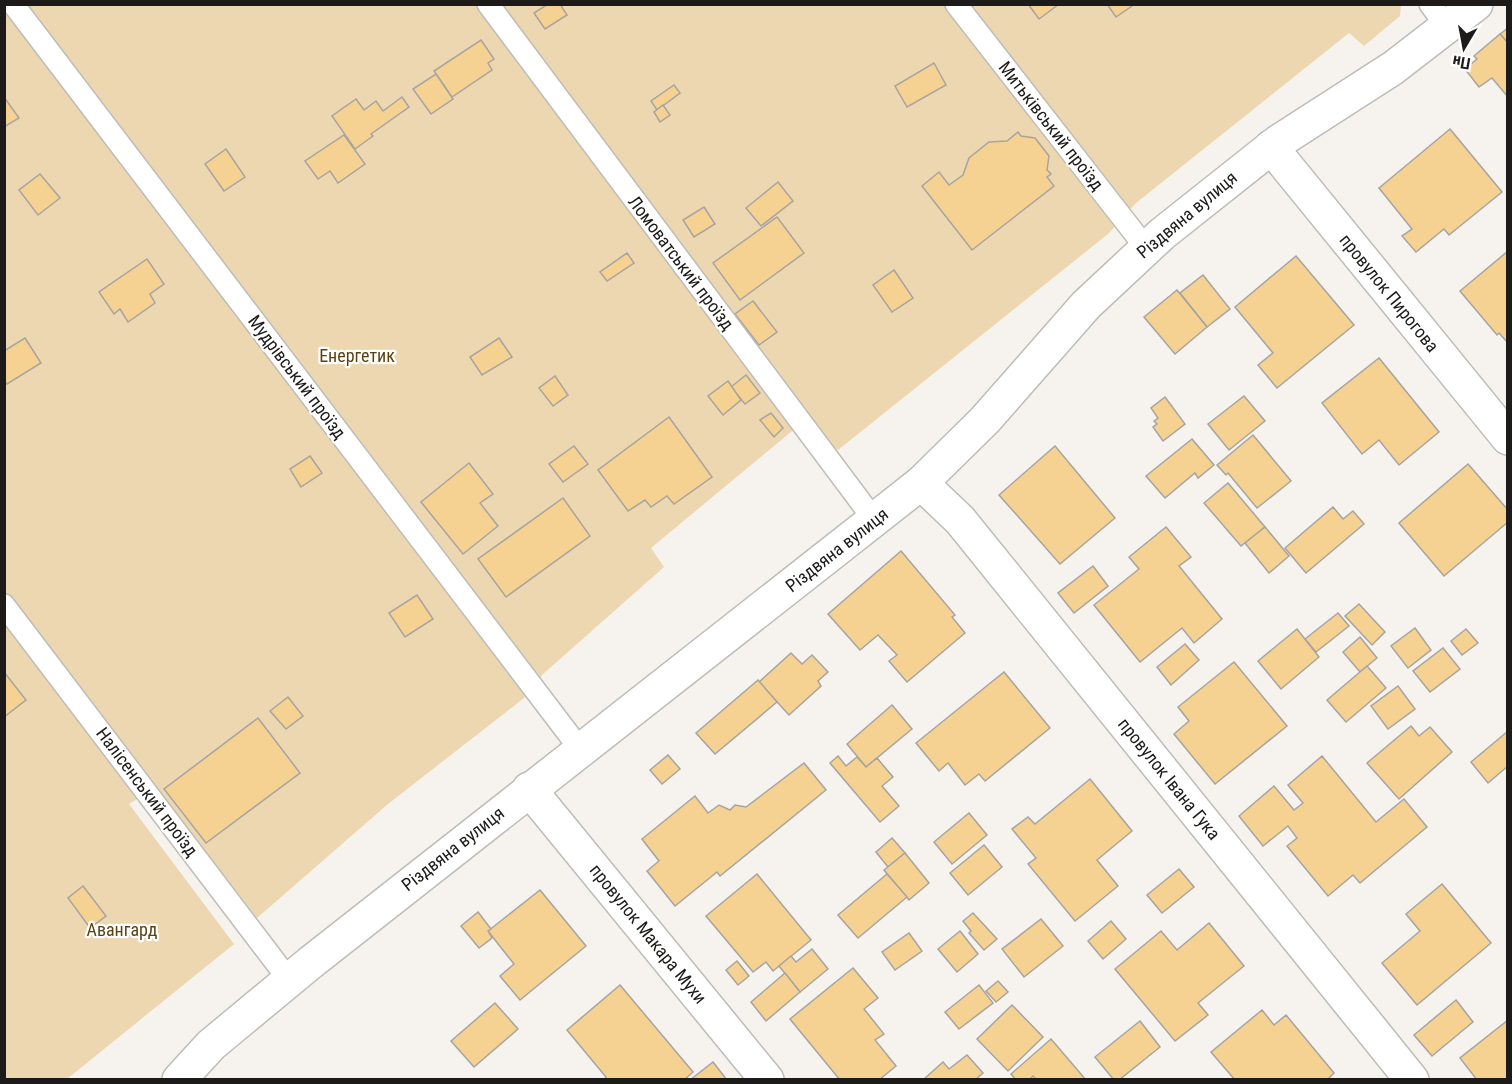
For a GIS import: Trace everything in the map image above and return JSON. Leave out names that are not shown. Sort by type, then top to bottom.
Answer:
[{"type":"street","name":"Різдвяна вулиця","points":[[179,1080],[211,1045],[290,980],[529,789],[921,483],[985,420],[1086,305],[1146,248],[1271,147],[1325,109],[1393,68],[1438,16],[1476,4]]},
{"type":"street","name":"провулок Пирогова","points":[[1271,147],[1508,438]]},
{"type":"street","name":"провулок Івана Гука","points":[[921,483],[960,520],[1412,1080]]},
{"type":"street","name":"провулок Макара Мухи","points":[[529,789],[767,1080]]},
{"type":"lane","name":"Мудрівський проїзд","points":[[13,4],[580,749]]},
{"type":"lane","name":"Ломоватський проїзд","points":[[488,4],[875,521]]},
{"type":"lane","name":"Митьківський проїзд","points":[[956,4],[1146,248]]},
{"type":"lane","name":"Налісенський проїзд","points":[[4,605],[290,980]]},
{"type":"green space","name":"Енергетик","points":[[5,5],[1401,5],[1400,16],[1364,46],[1349,33],[1136,203],[1108,234],[838,450],[792,431],[651,548],[664,567],[542,675],[524,698],[388,804],[257,918],[156,787],[129,804],[234,944],[67,1079],[5,1080]]},
{"type":"building","points":[[548,4],[560,4],[567,15],[545,29],[534,13]]},
{"type":"building","points":[[1028,4],[1059,4],[1039,19]]},
{"type":"building","points":[[1107,4],[1131,4],[1132,6],[1116,17]]},
{"type":"building","points":[[1508,28],[1508,43],[1500,34]]},
{"type":"building","points":[[1500,34],[1508,43],[1508,97],[1492,78],[1479,87],[1465,69],[1477,59],[1474,56]]},
{"type":"building","points":[[481,40],[494,59],[488,63],[492,70],[452,97],[434,71]]},
{"type":"building","points":[[934,63],[946,85],[907,107],[895,86]]},
{"type":"building","points":[[436,74],[453,99],[431,114],[413,89]]},
{"type":"building","points":[[674,85],[680,93],[657,110],[651,101]]},
{"type":"building","points":[[4,97],[19,118],[4,127]]},
{"type":"building","points":[[402,97],[409,107],[371,134],[373,136],[355,149],[332,116],[356,99],[364,110],[376,101],[383,111]]},
{"type":"building","points":[[663,105],[670,115],[660,122],[654,112]]},
{"type":"building","points":[[1450,129],[1502,192],[1449,235],[1444,229],[1416,252],[1402,236],[1412,229],[1379,188]]},
{"type":"building","points":[[1018,132],[1021,136],[1035,138],[1049,156],[1047,170],[1051,174],[1047,177],[1054,186],[972,250],[922,186],[939,172],[949,185],[963,175],[969,158],[989,142],[1007,141]]},
{"type":"building","points":[[344,135],[365,164],[338,183],[330,171],[318,179],[305,161]]},
{"type":"building","points":[[226,149],[245,177],[224,191],[205,164]]},
{"type":"building","points":[[40,174],[60,198],[38,215],[19,190]]},
{"type":"building","points":[[778,182],[793,201],[761,226],[746,208]]},
{"type":"building","points":[[704,207],[715,224],[694,237],[683,220]]},
{"type":"building","points":[[777,217],[804,253],[740,300],[713,263]]},
{"type":"building","points":[[1508,251],[1508,343],[1499,333],[1497,335],[1460,291]]},
{"type":"building","points":[[627,253],[634,263],[607,281],[600,272]]},
{"type":"building","points":[[1296,256],[1354,325],[1277,388],[1258,365],[1273,353],[1235,307]]},
{"type":"building","points":[[147,259],[164,284],[150,294],[155,303],[128,322],[120,309],[114,314],[99,292]]},
{"type":"building","points":[[894,270],[913,298],[892,312],[873,285]]},
{"type":"building","points":[[1203,275],[1230,309],[1207,327],[1180,293]]},
{"type":"building","points":[[1177,290],[1207,327],[1175,354],[1144,317]]},
{"type":"building","points":[[753,301],[777,332],[759,345],[735,314]]},
{"type":"building","points":[[25,338],[41,363],[7,384],[4,380],[4,351]]},
{"type":"building","points":[[499,338],[512,357],[482,375],[470,357]]},
{"type":"building","points":[[1379,358],[1439,432],[1399,465],[1379,440],[1362,454],[1322,403]]},
{"type":"building","points":[[746,375],[760,393],[745,404],[731,387]]},
{"type":"building","points":[[555,376],[568,395],[553,406],[539,388]]},
{"type":"building","points":[[728,381],[741,400],[723,415],[708,396]]},
{"type":"building","points":[[1244,396],[1265,421],[1229,450],[1208,424]]},
{"type":"building","points":[[1165,397],[1185,424],[1163,441],[1153,427],[1157,424],[1154,421],[1158,418],[1151,408]]},
{"type":"building","points":[[771,413],[783,428],[774,437],[760,420]]},
{"type":"building","points":[[669,417],[712,477],[674,504],[667,496],[651,507],[645,500],[628,511],[598,470]]},
{"type":"building","points":[[1253,435],[1291,481],[1257,508],[1228,473],[1226,475],[1217,465]]},
{"type":"building","points":[[1192,439],[1214,465],[1198,478],[1195,473],[1165,498],[1146,476]]},
{"type":"building","points":[[574,446],[588,464],[563,482],[549,464]]},
{"type":"building","points":[[1055,446],[1115,518],[1060,564],[999,495]]},
{"type":"building","points":[[310,456],[322,473],[301,487],[290,469]]},
{"type":"building","points":[[469,463],[493,494],[480,503],[498,526],[463,554],[421,502]]},
{"type":"building","points":[[1468,464],[1508,510],[1508,522],[1444,576],[1399,523]]},
{"type":"building","points":[[1228,483],[1265,527],[1241,546],[1204,503]]},
{"type":"building","points":[[563,498],[590,536],[506,597],[478,559]]},
{"type":"building","points":[[1333,507],[1343,519],[1353,511],[1364,524],[1306,573],[1285,548]]},
{"type":"building","points":[[1166,527],[1191,557],[1179,566],[1222,619],[1194,643],[1182,628],[1140,662],[1094,605],[1139,569],[1129,557]]},
{"type":"building","points":[[1265,527],[1289,556],[1269,573],[1245,543]]},
{"type":"building","points":[[901,551],[955,615],[952,617],[965,633],[907,682],[889,661],[897,655],[878,635],[860,650],[828,614]]},
{"type":"building","points":[[1093,566],[1108,586],[1074,613],[1058,593]]},
{"type":"building","points":[[417,595],[433,619],[405,637],[389,613]]},
{"type":"building","points":[[1359,604],[1385,632],[1372,645],[1345,616]]},
{"type":"building","points":[[1338,613],[1349,626],[1316,652],[1305,639]]},
{"type":"building","points":[[1415,628],[1431,650],[1408,668],[1391,646]]},
{"type":"building","points":[[1297,629],[1319,657],[1281,689],[1258,661]]},
{"type":"building","points":[[1466,629],[1478,643],[1462,655],[1451,641]]},
{"type":"building","points":[[1360,637],[1377,658],[1360,672],[1343,652]]},
{"type":"building","points":[[1185,644],[1199,660],[1171,685],[1157,667]]},
{"type":"building","points":[[1443,648],[1460,669],[1430,692],[1413,671]]},
{"type":"building","points":[[791,653],[802,664],[812,655],[828,672],[818,681],[821,686],[789,715],[759,682]]},
{"type":"building","points":[[1234,662],[1287,726],[1215,784],[1174,734],[1189,721],[1178,707]]},
{"type":"building","points":[[1367,666],[1386,688],[1346,722],[1327,700]]},
{"type":"building","points":[[4,672],[26,700],[4,717]]},
{"type":"building","points":[[1004,672],[1050,728],[985,781],[979,774],[965,785],[948,763],[939,771],[916,743]]},
{"type":"building","points":[[758,680],[777,702],[715,754],[696,733]]},
{"type":"building","points":[[1398,686],[1415,709],[1388,729],[1371,706]]},
{"type":"building","points":[[288,697],[303,716],[286,729],[270,711]]},
{"type":"building","points":[[892,705],[912,729],[866,767],[847,744]]},
{"type":"building","points":[[258,718],[300,773],[206,843],[164,789]]},
{"type":"building","points":[[1411,726],[1419,736],[1430,727],[1452,752],[1399,799],[1367,763]]},
{"type":"building","points":[[1508,731],[1508,766],[1488,783],[1471,762]]},
{"type":"building","points":[[668,755],[680,769],[662,784],[650,770]]},
{"type":"building","points":[[838,756],[846,766],[857,757],[866,767],[877,758],[893,777],[882,786],[899,806],[880,822],[830,763]]},
{"type":"building","points":[[1322,756],[1376,822],[1404,799],[1427,827],[1360,883],[1353,875],[1328,896],[1287,846],[1297,838],[1288,826],[1263,846],[1239,816],[1274,786],[1294,810],[1303,803],[1288,785]]},
{"type":"building","points":[[804,763],[826,790],[720,876],[717,872],[675,906],[647,871],[659,861],[642,839],[695,796],[708,813],[719,805],[730,810],[735,805],[746,807]]},
{"type":"building","points":[[1090,779],[1132,831],[1097,860],[1118,886],[1075,921],[1028,864],[1036,858],[1012,829],[1028,817],[1035,824]]},
{"type":"building","points":[[969,813],[987,835],[952,864],[934,842]]},
{"type":"building","points":[[892,838],[905,853],[888,867],[876,852]]},
{"type":"building","points":[[984,845],[1002,867],[968,895],[950,873]]},
{"type":"building","points":[[905,853],[929,883],[909,900],[884,870]]},
{"type":"building","points":[[1179,869],[1194,887],[1162,913],[1147,895]]},
{"type":"building","points":[[757,874],[811,940],[773,971],[766,962],[753,972],[706,916]]},
{"type":"building","points":[[887,874],[907,897],[858,938],[838,915]]},
{"type":"building","points":[[1442,884],[1491,943],[1417,1005],[1382,963],[1420,931],[1406,914]]},
{"type":"building","points":[[83,886],[106,916],[90,928],[68,898]]},
{"type":"building","points":[[540,890],[586,946],[520,1000],[500,976],[514,964],[488,931]]},
{"type":"building","points":[[478,912],[491,929],[488,931],[492,938],[479,948],[461,926]]},
{"type":"building","points":[[973,913],[997,939],[984,950],[969,933],[971,931],[963,921]]},
{"type":"building","points":[[1041,919],[1063,946],[1024,977],[1002,949]]},
{"type":"building","points":[[1111,921],[1126,939],[1103,959],[1088,941]]},
{"type":"building","points":[[1209,923],[1244,966],[1198,1003],[1208,1015],[1175,1041],[1115,969],[1161,931],[1177,950]]},
{"type":"building","points":[[960,931],[978,954],[957,972],[938,949]]},
{"type":"building","points":[[909,933],[922,951],[895,970],[882,952]]},
{"type":"building","points":[[812,949],[828,969],[800,992],[779,966],[791,956],[796,962]]},
{"type":"building","points":[[737,961],[749,976],[738,985],[726,970]]},
{"type":"building","points":[[853,968],[878,998],[864,1009],[884,1034],[875,1040],[896,1066],[879,1080],[840,1080],[790,1019]]},
{"type":"building","points":[[785,973],[800,992],[766,1021],[751,1002]]},
{"type":"building","points":[[998,981],[1008,992],[996,1002],[986,991]]},
{"type":"building","points":[[620,985],[693,1072],[684,1080],[604,1080],[606,1077],[567,1030]]},
{"type":"building","points":[[979,985],[993,1003],[959,1029],[945,1012]]},
{"type":"building","points":[[1456,1000],[1473,1022],[1432,1056],[1414,1035]]},
{"type":"building","points":[[495,1003],[518,1029],[474,1067],[451,1041]]},
{"type":"building","points":[[1012,1005],[1043,1037],[1008,1071],[977,1039]]},
{"type":"building","points":[[1262,1010],[1274,1025],[1286,1015],[1334,1073],[1327,1080],[1235,1080],[1211,1052]]},
{"type":"building","points":[[1508,1020],[1508,1080],[1477,1080],[1460,1058]]},
{"type":"building","points":[[1140,1021],[1160,1047],[1119,1080],[1114,1080],[1095,1057]]},
{"type":"building","points":[[1051,1039],[1086,1080],[1037,1080],[1033,1076],[1029,1080],[1016,1080],[1011,1074]]},
{"type":"building","points":[[967,1055],[983,1073],[975,1080],[923,1080],[943,1062],[949,1069]]},
{"type":"building","points":[[713,1062],[727,1080],[690,1080]]},
{"type":"park label","name":"Авангард","points":[[122,930]]}]
